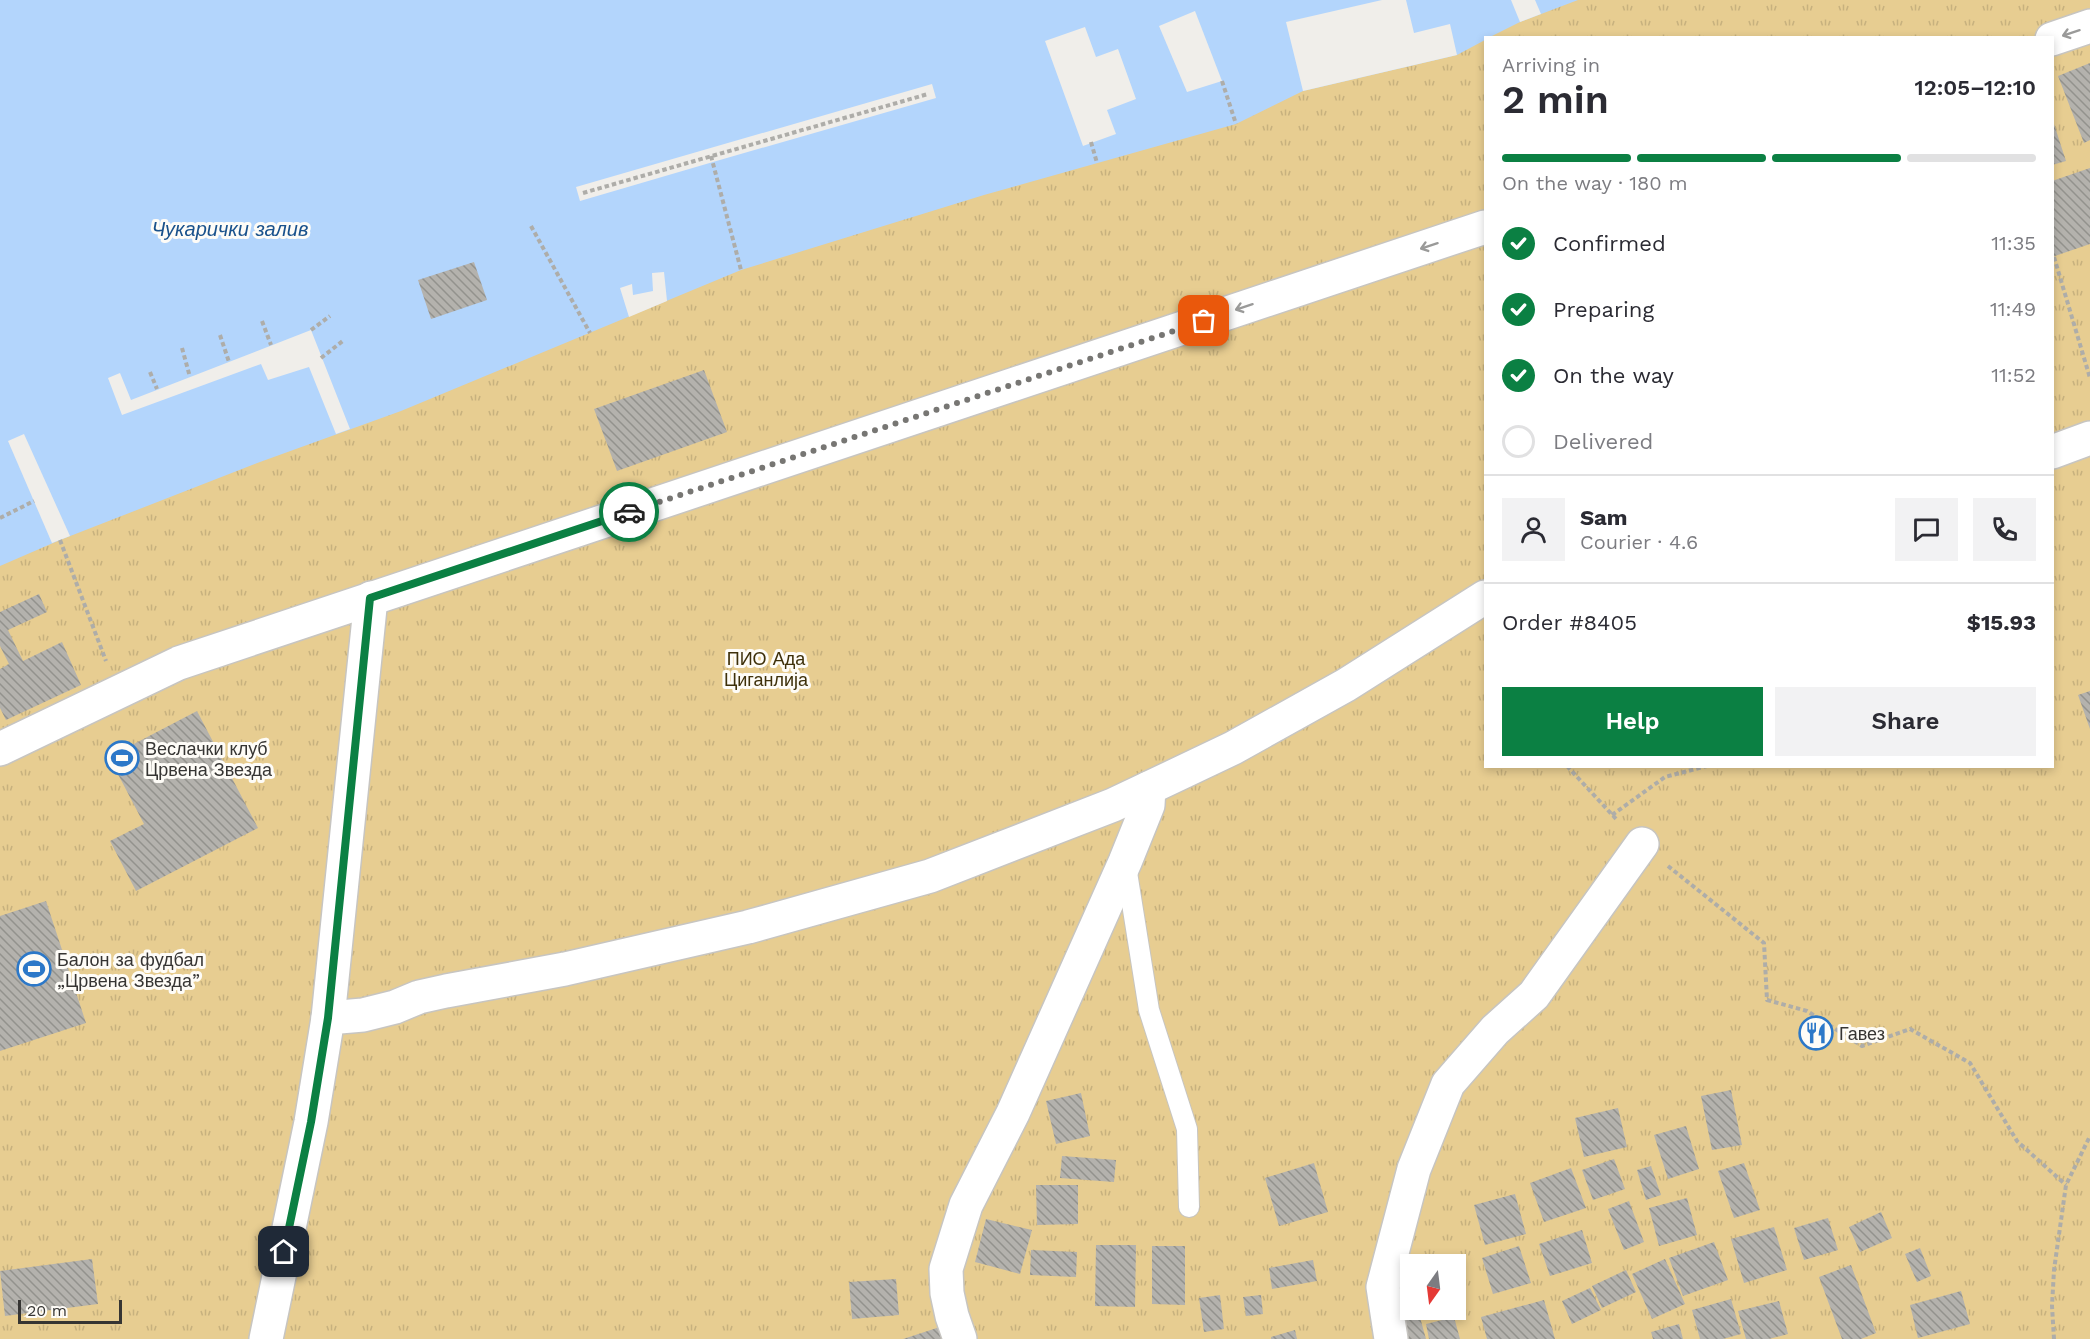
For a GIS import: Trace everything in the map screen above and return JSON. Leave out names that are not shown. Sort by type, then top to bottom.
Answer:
[{"type":"street","points":[[2054,38],[2090,26]]},
{"type":"street","points":[[0,749],[179,663],[1484,227]]},
{"type":"street","points":[[2054,451],[2090,438]]},
{"type":"street","points":[[266,1339],[311,1122],[328,1018],[370,598]]},
{"type":"street","points":[[328,1018],[363,1015],[395,1008],[419,997],[565,969],[737,929],[930,876],[1113,805],[1233,748],[1336,690],[1484,598]]},
{"type":"street","points":[[960,1339],[947,1293],[946,1269],[966,1205],[1013,1113],[1125,862],[1148,805],[1149,788]]},
{"type":"street","points":[[1391,1339],[1383,1287],[1414,1169],[1448,1084],[1495,1030],[1533,995],[1642,844]]},
{"type":"lane","points":[[1125,862],[1149,1010],[1187,1129],[1189,1207]]},
{"type":"path","points":[[1222,81],[1236,124]]},
{"type":"path","points":[[583,193],[928,94]]},
{"type":"path","points":[[1091,142],[1097,163]]},
{"type":"path","points":[[711,156],[741,270]]},
{"type":"path","points":[[531,226],[590,333]]},
{"type":"path","points":[[2054,257],[2090,378]]},
{"type":"path","points":[[311,330],[330,316]]},
{"type":"path","points":[[262,321],[272,345]]},
{"type":"path","points":[[220,335],[229,362]]},
{"type":"path","points":[[321,358],[344,340]]},
{"type":"path","points":[[182,348],[190,377]]},
{"type":"path","points":[[150,372],[157,390]]},
{"type":"path","points":[[0,518],[34,501]]},
{"type":"path","points":[[60,540],[118,692]]},
{"type":"path","points":[[1569,768],[1642,844],[1764,943],[1767,1000],[1807,1011],[1862,1046],[1910,1029],[1970,1063],[2017,1141],[2066,1185]]},
{"type":"path","points":[[1612,815],[1665,777],[1699,768]]},
{"type":"path","points":[[2054,1339],[2052,1306],[2054,1270],[2066,1185],[2090,1136]]},
{"type":"green space","name":"ПИО Ада Циганлија","points":[[0,0],[2090,0],[2090,1339],[0,1339]]},
{"type":"water","name":"Чукарички залив","points":[[0,0],[1578,0],[1520,22],[1492,36],[1484,36],[1484,41],[1457,55],[1303,91],[1236,124],[984,195],[741,270],[401,411],[260,462],[60,540],[0,566]]},
{"type":"pier","points":[[1382,0],[1406,0],[1414,33],[1450,24],[1457,55],[1303,91],[1286,22]]},
{"type":"pier","points":[[1511,0],[1535,0],[1541,14],[1520,22]]},
{"type":"pier","points":[[1195,11],[1222,81],[1187,92],[1159,26]]},
{"type":"pier","points":[[1085,27],[1096,57],[1118,49],[1136,99],[1107,110],[1116,134],[1083,146],[1045,41]]},
{"type":"pier","points":[[932,84],[936,98],[580,201],[576,187]]},
{"type":"pier","points":[[664,272],[667,301],[629,317],[620,288],[632,284],[633,295],[653,291],[652,273]]},
{"type":"pier","points":[[311,330],[350,429],[336,434],[309,367],[268,380],[261,364],[122,415],[108,378],[120,373],[131,400]]},
{"type":"pier","points":[[24,434],[70,536],[52,543],[8,441]]},
{"type":"building","points":[[2090,63],[2090,140],[2084,143],[2058,76]]},
{"type":"building","points":[[2054,124],[2066,161],[2054,164]]},
{"type":"building","points":[[2090,168],[2090,244],[2054,256],[2054,180]]},
{"type":"building","points":[[474,262],[487,300],[431,319],[418,280]]},
{"type":"building","points":[[704,370],[727,432],[617,471],[594,409]]},
{"type":"building","points":[[39,594],[47,612],[8,630],[23,661],[62,642],[81,685],[6,720],[0,708],[0,669],[9,664],[0,646],[0,612]]},
{"type":"building","points":[[2090,691],[2090,729],[2078,695]]},
{"type":"building","points":[[197,711],[258,828],[136,891],[110,841],[144,824],[109,757]]},
{"type":"building","name":"Балон за фудбал „Црвена Звезда”","points":[[46,901],[86,1023],[0,1051],[0,916]]},
{"type":"building","points":[[1731,1090],[1742,1145],[1712,1150],[1701,1096]]},
{"type":"building","points":[[1081,1093],[1090,1136],[1056,1144],[1046,1101]]},
{"type":"building","points":[[1618,1108],[1627,1147],[1584,1157],[1575,1118]]},
{"type":"building","points":[[1686,1126],[1699,1169],[1668,1179],[1654,1135]]},
{"type":"building","points":[[1062,1156],[1116,1160],[1114,1182],[1060,1178]]},
{"type":"building","points":[[1614,1159],[1625,1189],[1593,1200],[1582,1170]]},
{"type":"building","points":[[1314,1163],[1328,1212],[1279,1226],[1265,1178]]},
{"type":"building","points":[[1744,1163],[1760,1210],[1734,1218],[1718,1171]]},
{"type":"building","points":[[1651,1166],[1661,1195],[1646,1200],[1637,1170]]},
{"type":"building","points":[[1571,1168],[1586,1208],[1544,1222],[1530,1183]]},
{"type":"building","points":[[1036,1185],[1078,1185],[1078,1224],[1037,1225]]},
{"type":"building","points":[[1515,1194],[1526,1234],[1485,1245],[1474,1205]]},
{"type":"building","points":[[1687,1198],[1697,1235],[1659,1246],[1649,1208]]},
{"type":"building","points":[[1629,1201],[1644,1242],[1624,1250],[1608,1209]]},
{"type":"building","points":[[1881,1212],[1892,1238],[1860,1252],[1849,1227]]},
{"type":"building","points":[[1828,1218],[1838,1250],[1804,1260],[1794,1228]]},
{"type":"building","points":[[986,1219],[1032,1230],[1020,1274],[975,1262]]},
{"type":"building","points":[[1774,1227],[1787,1270],[1744,1283],[1731,1239]]},
{"type":"building","points":[[1582,1230],[1592,1263],[1550,1276],[1539,1244]]},
{"type":"building","points":[[1714,1242],[1728,1280],[1683,1296],[1669,1258]]},
{"type":"building","points":[[1096,1245],[1136,1245],[1135,1307],[1095,1306]]},
{"type":"building","points":[[1152,1246],[1185,1246],[1185,1305],[1152,1304]]},
{"type":"building","points":[[1519,1246],[1531,1283],[1493,1294],[1482,1258]]},
{"type":"building","points":[[1920,1248],[1931,1276],[1917,1282],[1905,1254]]},
{"type":"building","points":[[1031,1250],[1077,1252],[1076,1277],[1030,1275]]},
{"type":"building","points":[[92,1259],[98,1304],[5,1316],[0,1271]]},
{"type":"building","points":[[1665,1259],[1685,1304],[1652,1319],[1632,1274]]},
{"type":"building","points":[[1313,1260],[1317,1281],[1272,1289],[1269,1268]]},
{"type":"building","points":[[1851,1265],[1876,1333],[1861,1339],[1842,1339],[1819,1277]]},
{"type":"building","points":[[1626,1270],[1636,1292],[1602,1308],[1592,1286]]},
{"type":"building","points":[[896,1279],[899,1315],[852,1319],[849,1282]]},
{"type":"building","points":[[1400,1287],[1400,1320],[1421,1320],[1426,1339],[1402,1339],[1388,1290]]},
{"type":"building","points":[[1590,1288],[1601,1310],[1572,1324],[1562,1301]]},
{"type":"building","points":[[1961,1291],[1970,1324],[1918,1338],[1910,1305]]},
{"type":"building","points":[[1220,1295],[1224,1329],[1204,1332],[1199,1298]]},
{"type":"building","points":[[1261,1295],[1263,1314],[1246,1316],[1243,1297]]},
{"type":"building","points":[[1731,1299],[1741,1334],[1723,1339],[1700,1339],[1692,1310]]},
{"type":"building","points":[[1544,1300],[1555,1339],[1487,1339],[1481,1317]]},
{"type":"building","points":[[1779,1301],[1788,1334],[1769,1339],[1746,1339],[1738,1311]]},
{"type":"building","points":[[1455,1320],[1460,1339],[1429,1339],[1426,1324]]},
{"type":"building","points":[[949,1324],[954,1339],[903,1339]]},
{"type":"building","points":[[1679,1324],[1683,1339],[1653,1339],[1651,1332]]},
{"type":"building","points":[[1295,1330],[1297,1339],[1271,1339],[1271,1337]]},
{"type":"way so far","points":[[629,512],[1204,321]]},
{"type":"place","name":"Веслачки клуб Црвена Звезда","points":[[122,758]]},
{"type":"place","name":"Балон за фудбал „Црвена Звезда”","points":[[34,969]]},
{"type":"place","name":"Гавез","points":[[1816,1033]]},
{"type":"route","points":[[284,1252],[311,1122],[328,1018],[370,598],[629,512]]}]
